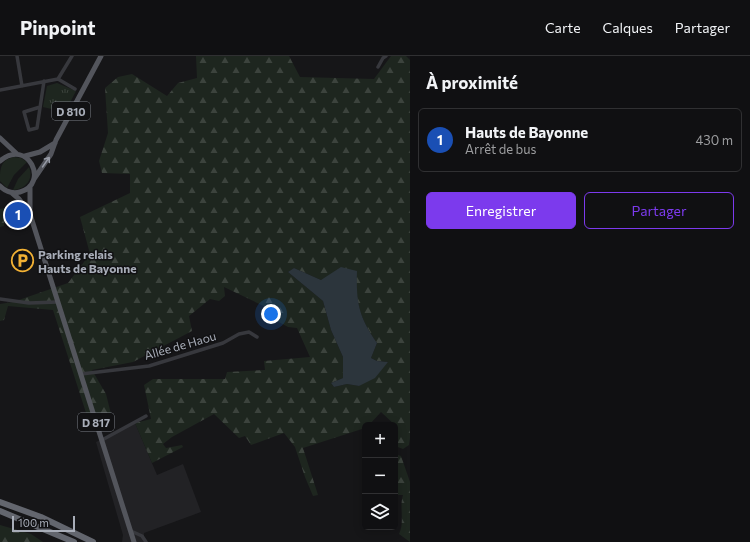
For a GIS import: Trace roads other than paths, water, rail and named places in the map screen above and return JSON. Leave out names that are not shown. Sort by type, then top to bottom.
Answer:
[{"type":"highway","points":[[0,502],[48,520],[94,542]]},
{"type":"highway","points":[[0,511],[74,542]]},
{"type":"main road","name":"D 810","points":[[34,178],[51,154],[55,143],[101,56]]},
{"type":"main road","points":[[0,138],[17,154]]},
{"type":"main road","points":[[0,160],[5,156],[17,154],[25,156],[40,152],[55,143]]},
{"type":"main road","points":[[0,186],[12,193],[25,190],[30,186],[34,178],[34,168],[25,156]]},
{"type":"main road","name":"D 817","points":[[30,186],[30,214]]},
{"type":"main road","name":"D 817","points":[[12,193],[20,199],[30,214],[134,542]]},
{"type":"street","points":[[17,56],[22,86]]},
{"type":"street","points":[[58,79],[72,56]]},
{"type":"street","points":[[378,67],[383,58],[386,56]]},
{"type":"street","points":[[0,90],[58,79],[75,90]]},
{"type":"street","points":[[40,107],[24,112],[29,130],[37,128],[44,81]]},
{"type":"street","points":[[0,299],[28,303],[58,302]]},
{"type":"street","name":"Allée de Haou","points":[[81,374],[149,366],[223,343],[239,334],[249,332],[257,337]]},
{"type":"street","points":[[102,440],[146,416]]},
{"type":"street","points":[[131,530],[142,536],[146,542]]},
{"type":"place","name":"Hauts de Bayonne","points":[[18,215]]},
{"type":"place","name":"Parking relais Hauts de Bayonne","points":[[22,261]]}]
